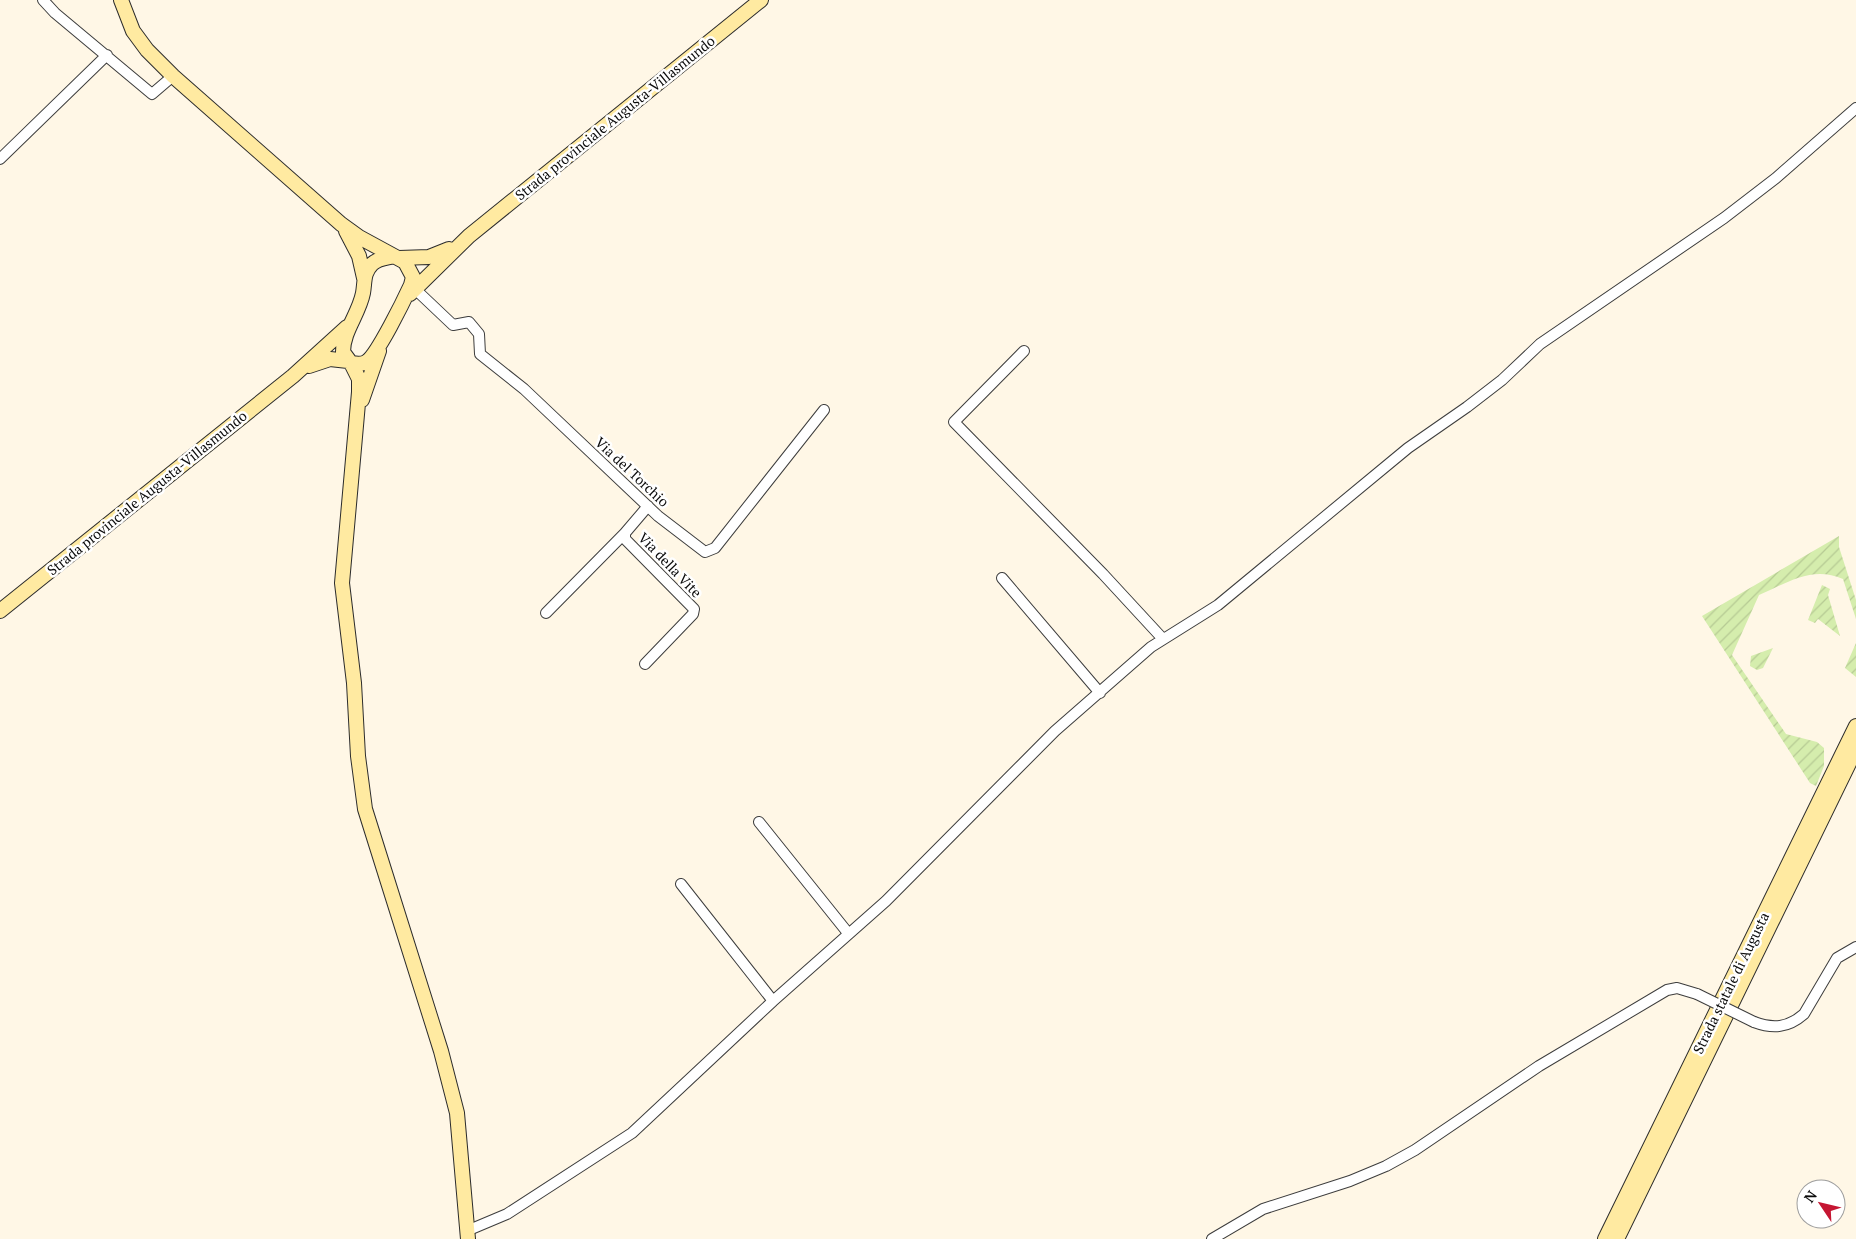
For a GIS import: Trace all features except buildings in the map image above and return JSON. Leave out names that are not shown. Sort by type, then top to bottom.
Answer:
[{"type":"main road","points":[[121,0],[139,41],[173,76],[341,224],[397,257],[409,267],[413,278],[404,300],[369,361],[360,365],[350,362],[323,360],[293,376]]},
{"type":"main road","name":"Strada provinciale Augusta-Villasmundo","points":[[469,236],[762,0]]},
{"type":"main road","points":[[341,224],[359,256],[364,278],[363,294],[343,345],[343,352],[359,379],[342,583],[354,683],[362,789],[366,809],[457,1113],[468,1235]]},
{"type":"main road","points":[[364,278],[367,270],[377,260],[436,255],[469,236]]},
{"type":"main road","points":[[404,300],[469,236]]},
{"type":"main road","points":[[293,376],[353,321]]},
{"type":"main road","points":[[356,414],[375,367],[381,342]]},
{"type":"main road","name":"Strada provinciale Augusta-Villasmundo","points":[[0,611],[293,376]]},
{"type":"main road","name":"Strada statale di Augusta","points":[[1605,1239],[1856,726]]},
{"type":"main road","name":"Strada statale di Augusta","points":[[1617,1239],[1856,749]]},
{"type":"main road","points":[[1593,1239],[1605,1224],[1666,1100],[1695,1057]]},
{"type":"main road","points":[[1624,1239],[1654,1176],[1676,1118]]},
{"type":"street","points":[[43,0],[55,13],[152,94],[173,76]]},
{"type":"street","points":[[0,159],[107,55]]},
{"type":"street","points":[[468,1235],[507,1214],[632,1134],[773,1001],[886,901],[1055,731],[1163,639],[1218,605],[1380,470],[1502,380],[1540,344],[1724,218],[1769,184],[1856,108]]},
{"type":"street","name":"Via del Torchio","points":[[415,289],[452,325],[469,322],[479,334],[480,354],[524,389],[648,506],[705,552],[715,548],[824,410]]},
{"type":"street","points":[[1024,351],[954,422],[1103,574],[1163,639]]},
{"type":"street","name":"Via della Vite","points":[[646,664],[693,614],[694,609],[625,539],[625,533],[648,506]]},
{"type":"street","points":[[546,613],[625,533]]},
{"type":"street","points":[[1002,578],[1100,693]]},
{"type":"street","points":[[759,822],[848,933]]},
{"type":"street","points":[[681,884],[773,1001]]},
{"type":"street","points":[[1212,1239],[1263,1209],[1350,1181],[1386,1166],[1415,1150],[1539,1066],[1667,990],[1677,988],[1697,994],[1754,1022],[1771,1028],[1796,1021],[1804,1014],[1837,958],[1856,947]]},
{"type":"green space","points":[[1839,536],[1839,547],[1856,600],[1856,619],[1843,579],[1821,574],[1800,577],[1759,595],[1732,655],[1786,734],[1817,742],[1824,748],[1824,766],[1816,786],[1810,783],[1702,616]]},
{"type":"green space","points":[[1822,585],[1830,589],[1828,595],[1840,636],[1818,619],[1815,623],[1808,620]]},
{"type":"green space","points":[[1856,643],[1856,677],[1845,668]]},
{"type":"green space","points":[[1773,648],[1763,668],[1757,670],[1750,666],[1751,656]]}]
